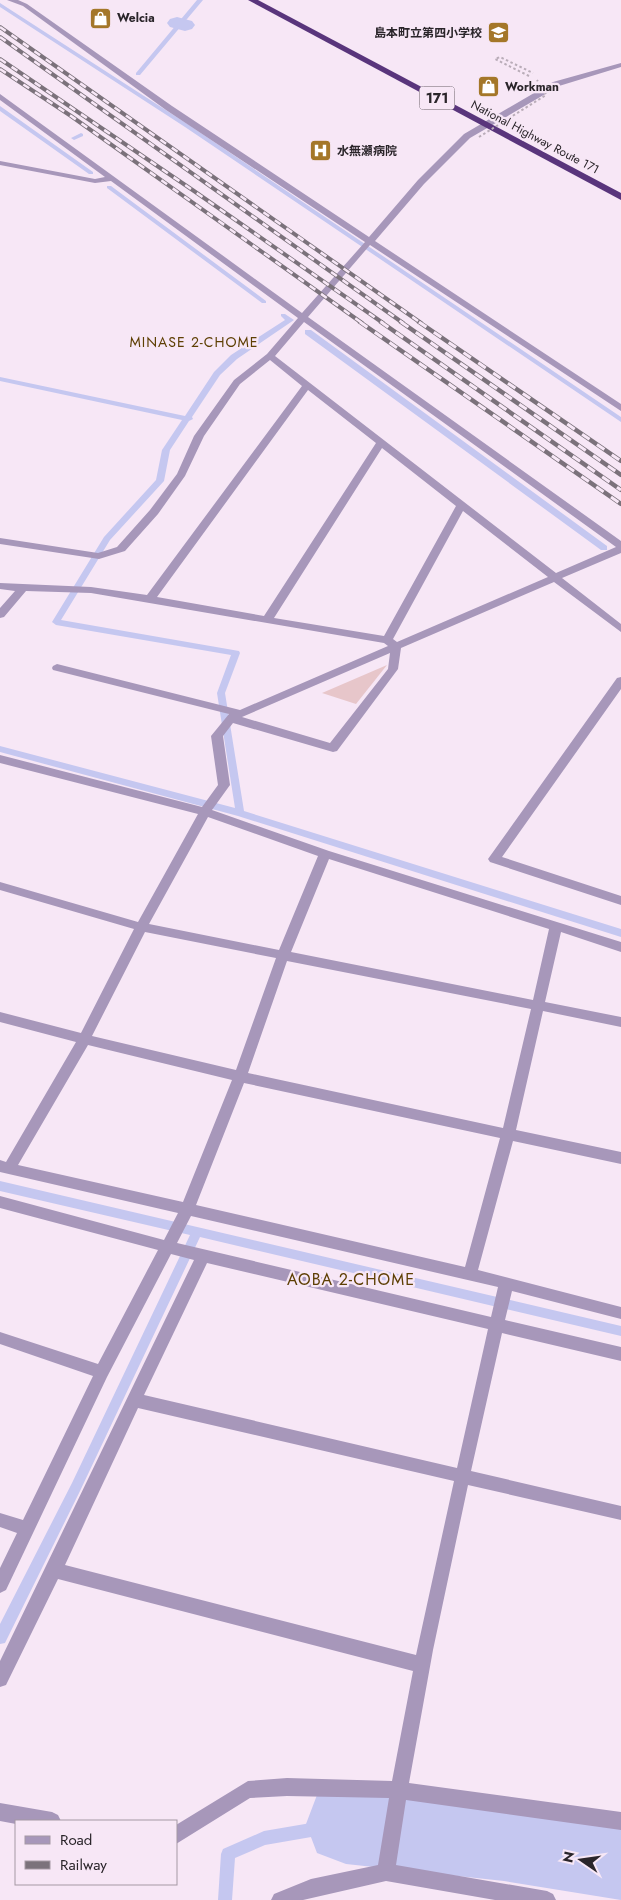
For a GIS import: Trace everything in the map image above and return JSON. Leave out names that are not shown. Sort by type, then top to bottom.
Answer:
[{"type":"highway","name":"National Highway Route 171","points":[[252,0],[621,197]]},
{"type":"street","points":[[11,0],[25,5],[170,108],[621,408]]},
{"type":"street","points":[[0,541],[99,556],[121,549],[154,512],[182,474],[199,436],[237,382],[270,356],[420,182],[467,136],[556,84],[621,65]]},
{"type":"street","points":[[0,96],[621,547],[556,578],[392,643],[234,715],[217,736],[224,784],[141,926],[84,1040],[5,1167],[185,1214],[470,1274],[621,1313]]},
{"type":"street","points":[[0,163],[95,181],[113,178]]},
{"type":"street","points":[[270,356],[621,629]]},
{"type":"street","points":[[150,599],[307,386]]},
{"type":"street","points":[[267,620],[381,443]]},
{"type":"street","points":[[57,668],[212,706],[333,748],[393,668],[392,643],[462,505]]},
{"type":"street","points":[[0,586],[87,590],[150,599],[392,643]]},
{"type":"street","points":[[0,615],[23,588]]},
{"type":"street","points":[[621,681],[494,859],[621,901]]},
{"type":"street","points":[[0,758],[206,812],[325,854],[621,947]]},
{"type":"street","points":[[0,1679],[134,1400],[184,1249],[185,1214],[240,1078],[283,955],[325,854]]},
{"type":"street","points":[[0,886],[141,926],[621,1022]]},
{"type":"street","points":[[470,1274],[508,1134],[556,927]]},
{"type":"street","points":[[0,1017],[84,1040],[240,1078],[621,1158]]},
{"type":"street","points":[[0,1202],[496,1326],[621,1354]]},
{"type":"street","points":[[0,1585],[102,1372],[184,1249]]},
{"type":"street","points":[[386,1872],[398,1790],[423,1665],[506,1284]]},
{"type":"street","points":[[0,1338],[102,1372]]},
{"type":"street","points":[[134,1400],[464,1475],[621,1513]]},
{"type":"street","points":[[0,1520],[28,1529]]},
{"type":"street","points":[[54,1570],[423,1665]]},
{"type":"street","points":[[178,1834],[248,1790],[287,1787],[398,1790],[621,1821]]},
{"type":"street","points":[[0,1812],[46,1820]]},
{"type":"street","points":[[280,1900],[312,1888],[386,1872],[547,1900]]},
{"type":"path","points":[[529,76],[495,59],[500,57],[556,84]]},
{"type":"path","points":[[479,137],[546,95],[537,80]]},
{"type":"shaded area","points":[[387,665],[356,704],[322,693]]},
{"type":"waterway","points":[[138,74],[200,0]]},
{"type":"waterway","points":[[0,5],[187,126],[621,420]]},
{"type":"waterway","points":[[177,23],[185,25]]},
{"type":"waterway","points":[[0,108],[91,173]]},
{"type":"waterway","points":[[74,138],[81,135]]},
{"type":"waterway","points":[[109,187],[264,302]]},
{"type":"waterway","points":[[187,419],[217,374],[234,357],[290,320],[283,315]]},
{"type":"waterway","points":[[308,332],[604,548]]},
{"type":"waterway","points":[[0,379],[187,419]]},
{"type":"waterway","points":[[187,419],[166,450],[160,481],[107,539],[56,622],[236,653],[221,693],[240,813]]},
{"type":"waterway","points":[[0,749],[240,813]]},
{"type":"waterway","points":[[240,813],[621,933]]},
{"type":"waterway","points":[[0,1186],[621,1331]]},
{"type":"waterway","points":[[0,1638],[76,1487],[197,1232]]},
{"type":"waterway","points":[[225,1900],[228,1854],[264,1838],[346,1824]]},
{"type":"waterway","points":[[346,1824],[504,1840],[621,1860]]},
{"type":"railway","points":[[0,27],[421,323]]},
{"type":"railway","points":[[0,37],[403,323]]},
{"type":"railway","points":[[0,59],[383,323]]},
{"type":"railway","points":[[0,69],[71,116],[362,323]]},
{"type":"railway","points":[[360,322],[621,504]]},
{"type":"railway","points":[[381,322],[621,490]]},
{"type":"railway","points":[[401,322],[621,475]]},
{"type":"railway","points":[[419,322],[621,461]]},
{"type":"place","name":"Welcia","points":[[101,18]]},
{"type":"place","name":"島本町立第四小学校","points":[[498,33]]},
{"type":"place","name":"Workman","points":[[489,87]]},
{"type":"place","name":"水無瀬病院","points":[[321,151]]},
{"type":"district","name":"MINASE 2-CHOME","points":[[194,342]]},
{"type":"district","name":"AOBA 2-CHOME","points":[[351,1279]]}]
